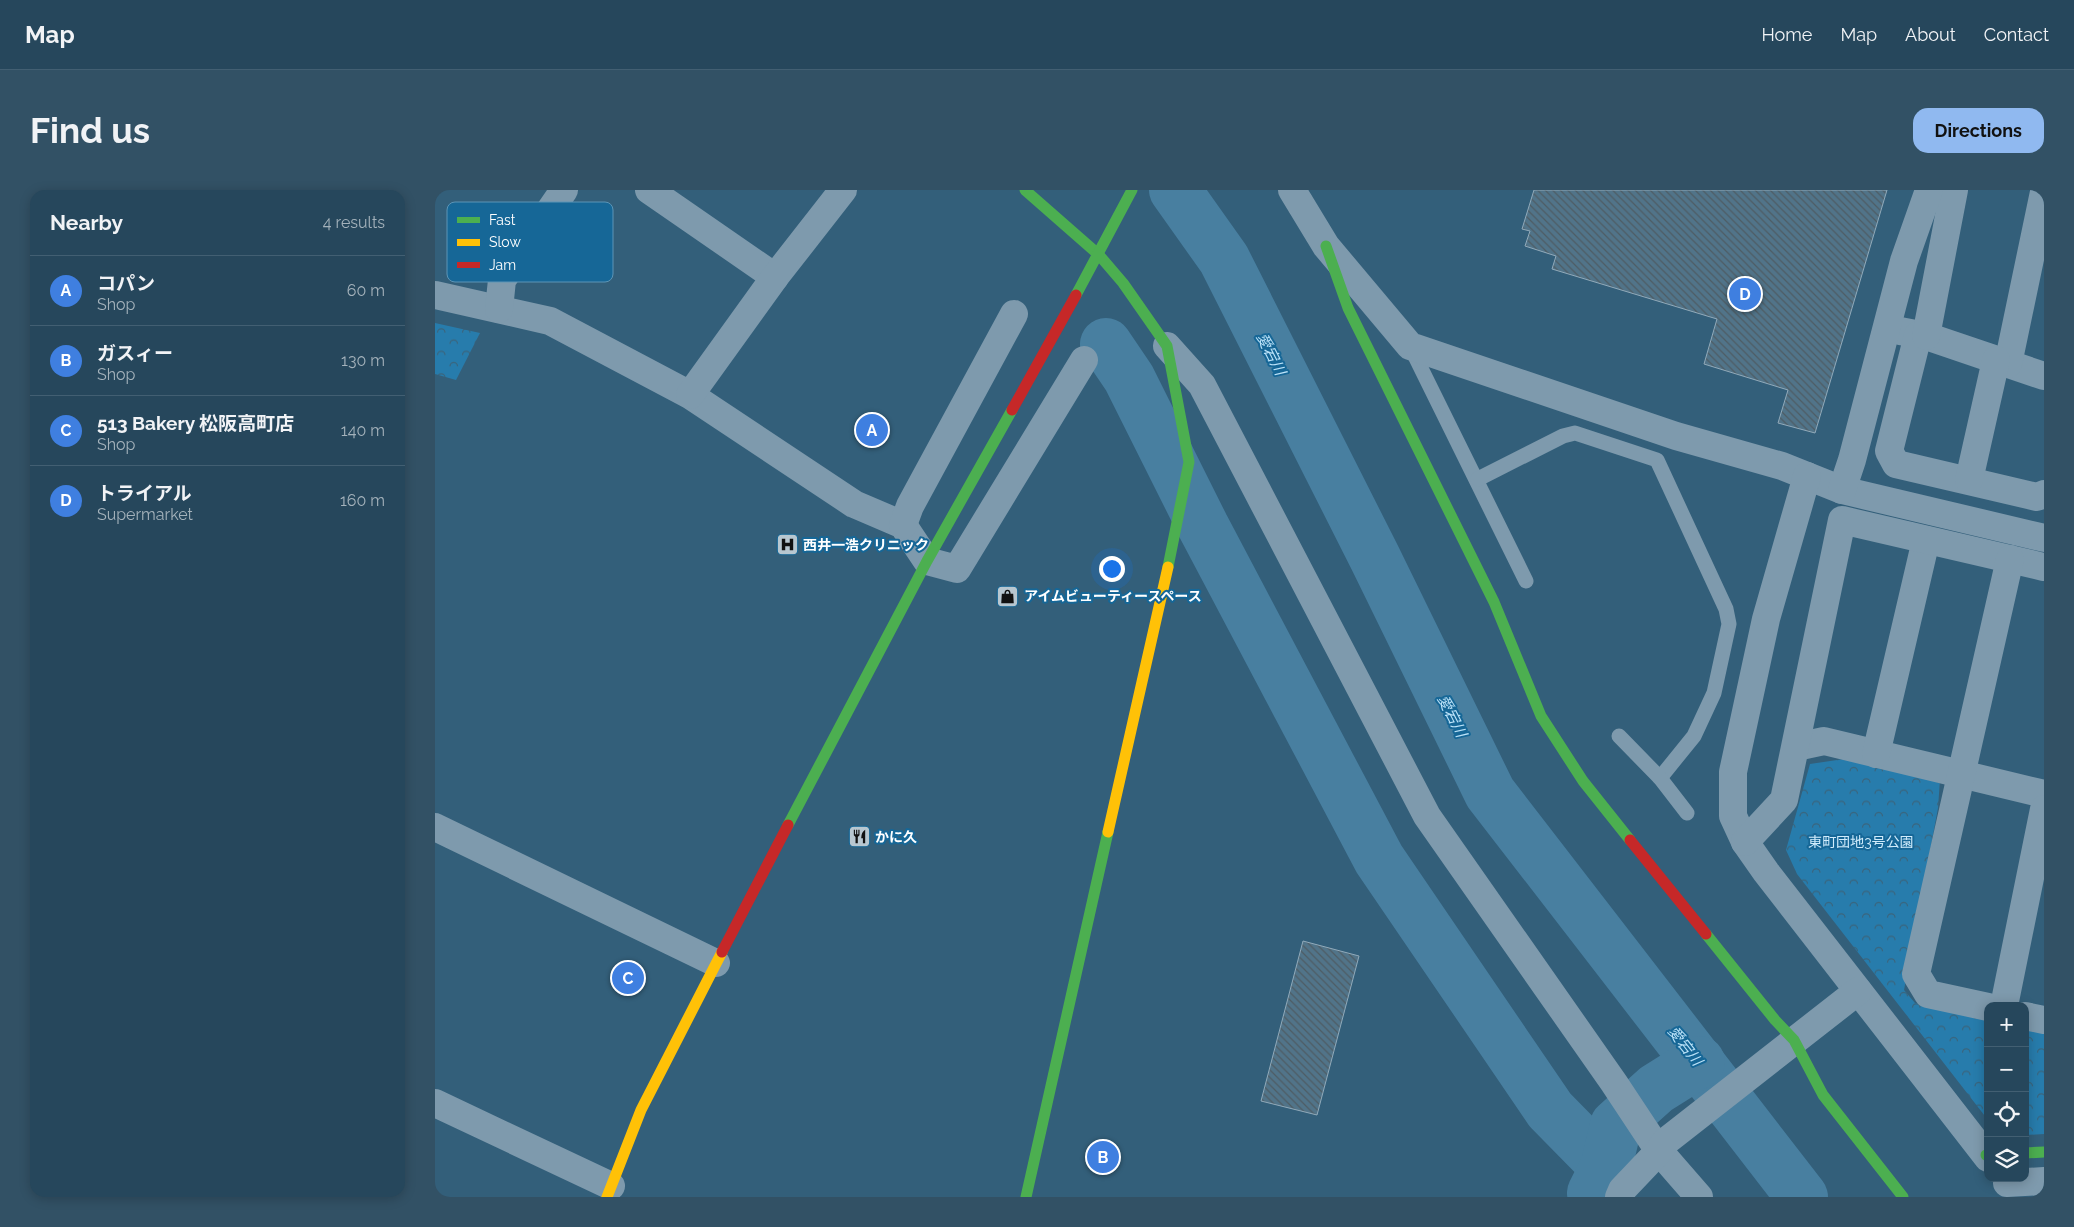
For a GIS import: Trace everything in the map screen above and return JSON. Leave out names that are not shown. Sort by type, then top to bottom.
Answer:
[{"type":"street","points":[[556,202],[564,190]]},
{"type":"street","points":[[649,190],[775,277]]},
{"type":"street","points":[[690,395],[775,277],[843,190]]},
{"type":"street","points":[[1025,190],[1099,255],[1123,283],[1167,346],[1202,385],[1427,816],[1615,1084],[1699,1197]]},
{"type":"street","points":[[435,1102],[609,1192],[641,1110],[716,963],[927,561],[1099,255],[1133,190]]},
{"type":"street","points":[[1292,190],[1326,246],[1410,346],[1676,436],[1783,466],[1842,490],[2044,538]]},
{"type":"street","points":[[1842,490],[1852,460],[1904,260],[1929,190]]},
{"type":"street","points":[[1954,190],[1922,335],[1889,451],[1896,464],[2037,497],[2044,494]]},
{"type":"street","points":[[1969,480],[2002,362],[2044,192]]},
{"type":"street","points":[[1326,246],[1348,308],[1494,602],[1541,716],[1583,781],[1775,1020],[1794,1040],[1823,1095],[1903,1197]]},
{"type":"street","points":[[499,309],[502,282]]},
{"type":"street","points":[[435,295],[550,321],[690,395],[854,504],[903,525],[927,561],[957,569],[1084,360]]},
{"type":"street","points":[[903,525],[910,506],[1013,314]]},
{"type":"street","points":[[1886,329],[1922,335],[2044,376]]},
{"type":"street","points":[[1026,1197],[1188,473],[1189,462],[1167,346]]},
{"type":"street","points":[[1807,476],[1766,619],[1733,772],[1733,816],[1745,842],[1765,872],[1984,1152]]},
{"type":"street","points":[[1745,842],[1784,800],[1842,520],[2044,567]]},
{"type":"street","points":[[1876,754],[1926,540]]},
{"type":"street","points":[[1984,1006],[1928,994],[1916,974],[2009,559]]},
{"type":"street","points":[[1795,747],[1823,741],[2044,794]]},
{"type":"street","points":[[2005,1002],[2044,809]]},
{"type":"street","points":[[435,827],[716,963]]},
{"type":"street","points":[[1619,1197],[1657,1141],[1858,991]]},
{"type":"street","points":[[2029,1017],[2044,1020]]},
{"type":"street","points":[[2029,1153],[2044,1152]]},
{"type":"street","points":[[2009,1186],[2044,1181]]},
{"type":"lane","points":[[1410,346],[1478,479],[1526,581]]},
{"type":"lane","points":[[1478,479],[1563,436],[1575,433],[1657,460],[1726,609],[1729,624],[1714,693],[1694,736],[1660,778]]},
{"type":"lane","points":[[1619,736],[1660,778],[1687,813]]},
{"type":"green space","points":[[435,323],[480,333],[456,380],[435,374]]},
{"type":"green space","name":"東町団地3号公園","points":[[1844,759],[1940,779],[1938,808],[1904,990],[1915,1003],[1984,1019],[1984,1115],[1797,874],[1786,850],[1810,764]]},
{"type":"green space","points":[[2029,1030],[2044,1033],[2044,1134],[2029,1135]]},
{"type":"building","points":[[1534,190],[1887,190],[1815,433],[1778,423],[1788,390],[1704,364],[1717,319],[1552,269],[1556,256],[1525,246],[1530,231],[1522,229]]},
{"type":"building","points":[[1303,941],[1359,956],[1317,1115],[1261,1101]]},
{"type":"waterway","name":"愛宕川","points":[[1175,190],[1224,259],[1375,558],[1490,793],[1802,1197]]},
{"type":"waterway","points":[[1106,344],[1129,378],[1203,526],[1379,859],[1550,1110],[1606,1167]]},
{"type":"waterway","points":[[1593,1193],[1606,1167],[1616,1125],[1656,1089],[1699,1062]]},
{"type":"traffic: fast","points":[[1025,190],[1099,255],[1123,283],[1167,346],[1189,462],[1168,567]]},
{"type":"traffic: fast","points":[[1076,295],[1132,190]]},
{"type":"traffic: fast","points":[[1326,246],[1348,308],[1494,602],[1541,716],[1583,781],[1630,840]]},
{"type":"traffic: fast","points":[[788,825],[927,561],[1012,410]]},
{"type":"traffic: fast","points":[[1026,1197],[1108,832]]},
{"type":"traffic: fast","points":[[1706,934],[1775,1020],[1794,1040],[1823,1095],[1903,1197]]},
{"type":"traffic: fast","points":[[2029,1153],[2044,1152]]},
{"type":"traffic: slow","points":[[1108,832],[1168,567]]},
{"type":"traffic: slow","points":[[607,1197],[641,1110],[722,952]]},
{"type":"traffic: jam","points":[[1012,410],[1076,295]]},
{"type":"traffic: jam","points":[[722,952],[788,825]]},
{"type":"traffic: jam","points":[[1630,840],[1706,934]]},
{"type":"place","name":"トライアル","points":[[1745,294]]},
{"type":"place","name":"コパン","points":[[872,430]]},
{"type":"place","name":"西井一浩クリニック","points":[[787,545]]},
{"type":"place","name":"アイムビューティースペース","points":[[1008,596]]},
{"type":"place","name":"かに久","points":[[859,837]]},
{"type":"place","name":"513 Bakery 松阪高町店","points":[[628,978]]},
{"type":"place","name":"ガスィー","points":[[1103,1157]]}]
